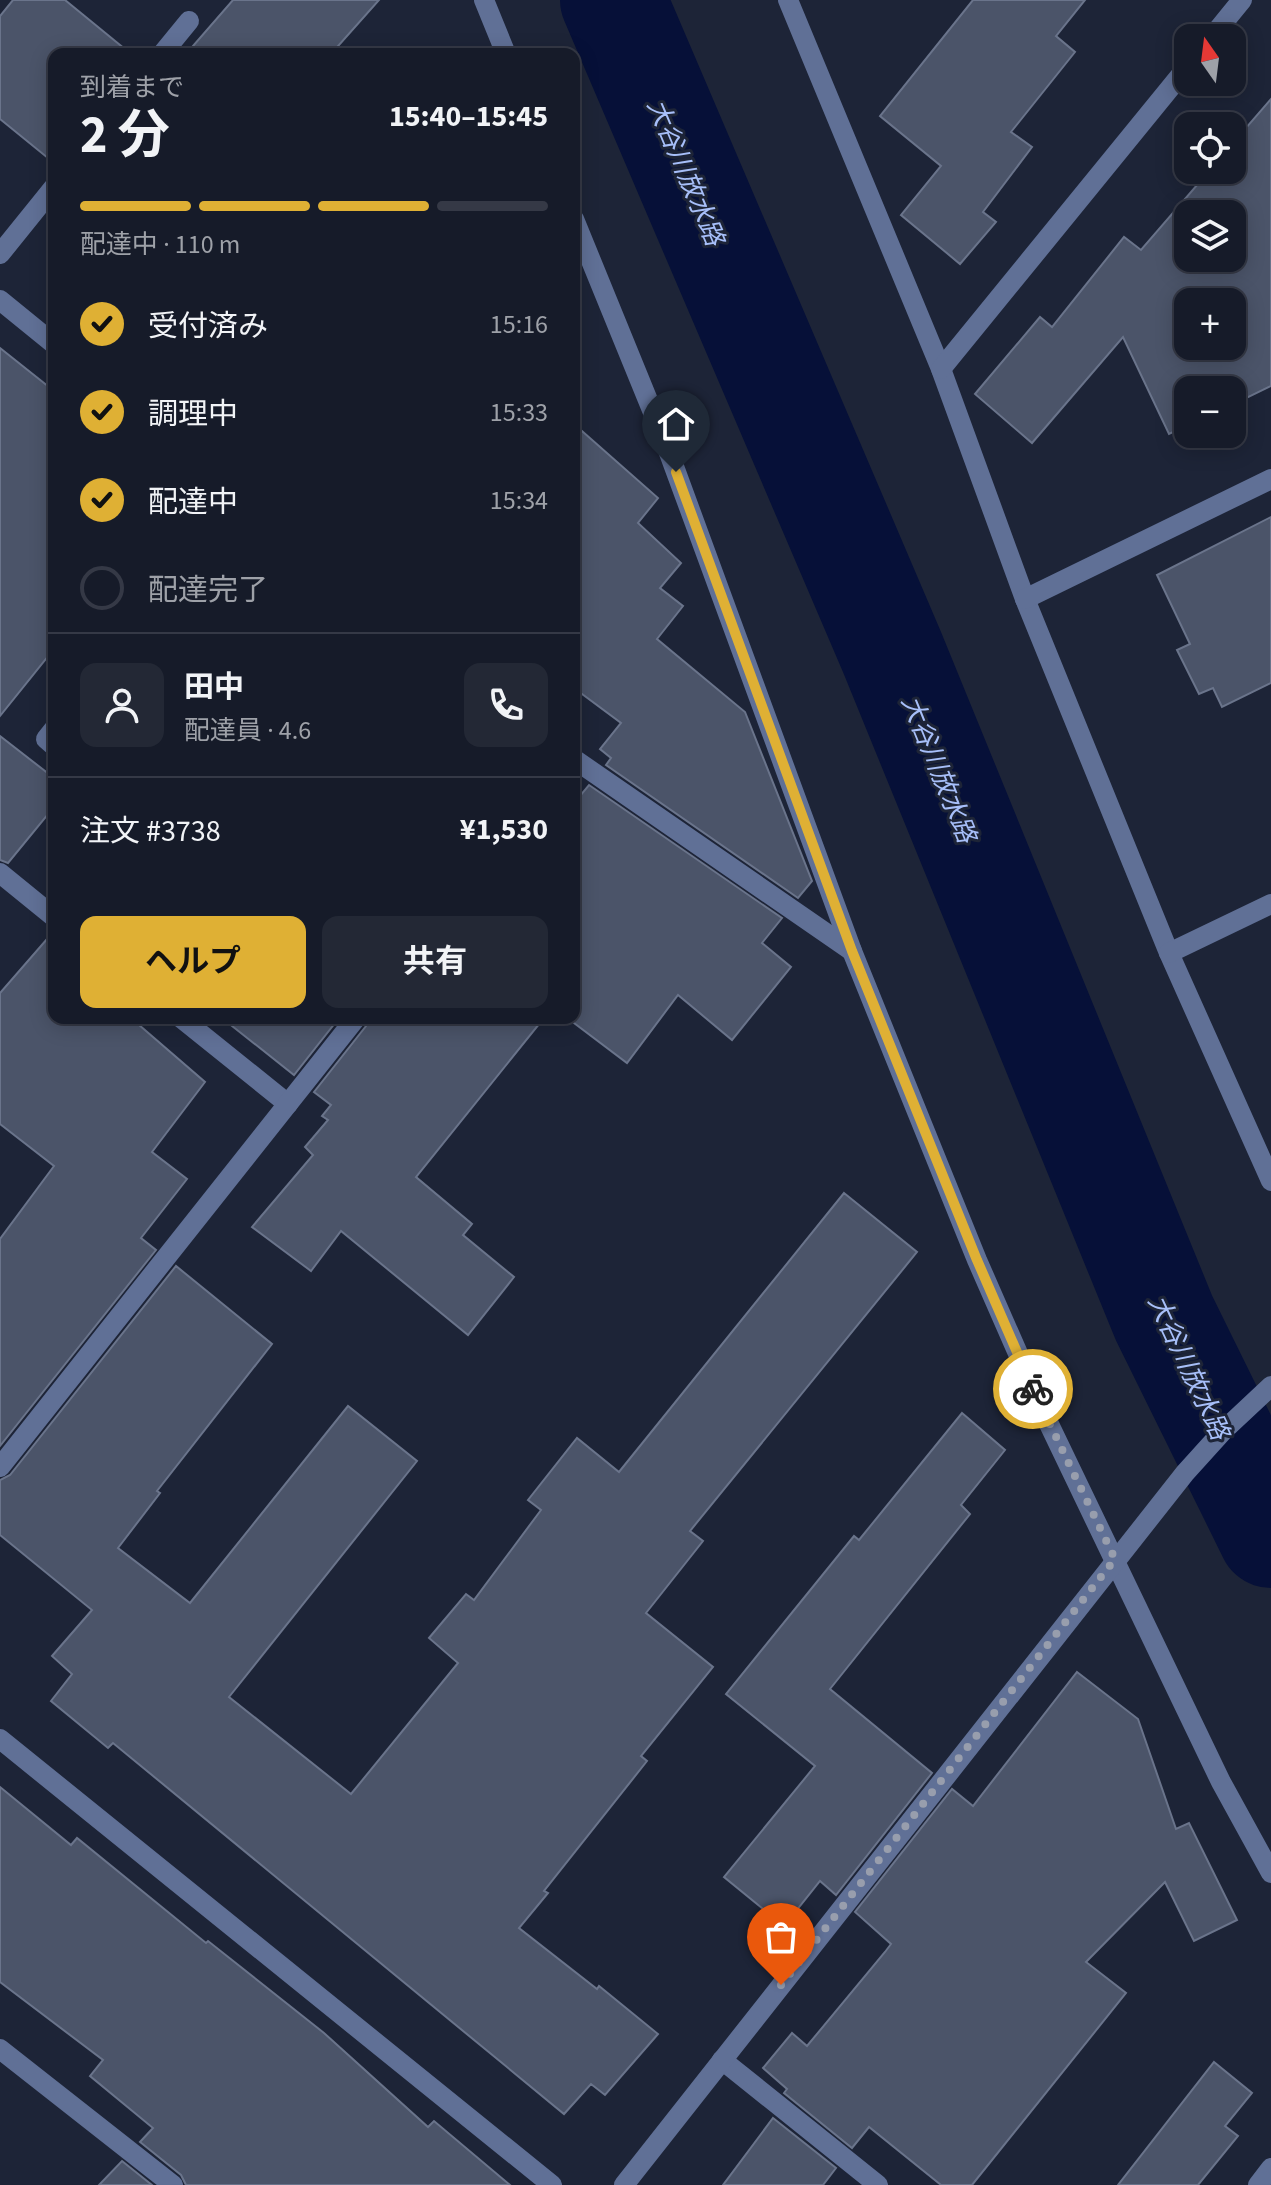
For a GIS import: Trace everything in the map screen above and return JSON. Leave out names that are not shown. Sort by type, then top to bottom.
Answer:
[{"type":"street","points":[[484,0],[504,48]]},
{"type":"street","points":[[788,0],[941,369],[1025,599],[1169,953],[1271,1181]]},
{"type":"street","points":[[1222,24],[1242,0]]},
{"type":"street","points":[[167,48],[189,21]]},
{"type":"street","points":[[941,369],[1174,83]]},
{"type":"street","points":[[0,254],[48,194]]},
{"type":"street","points":[[580,234],[665,442],[852,951],[983,1273],[1048,1422],[1221,1782],[1271,1873]]},
{"type":"street","points":[[0,300],[48,339]]},
{"type":"street","points":[[1025,599],[1271,479]]},
{"type":"street","points":[[580,763],[852,951]]},
{"type":"street","points":[[0,873],[48,912]]},
{"type":"street","points":[[1169,953],[1271,904]]},
{"type":"street","points":[[188,1024],[288,1104]]},
{"type":"street","points":[[1,1462],[351,1024]]},
{"type":"street","points":[[624,2185],[1115,1559],[1185,1473],[1223,1431],[1271,1386]]},
{"type":"street","points":[[0,1739],[552,2185]]},
{"type":"street","points":[[0,2049],[173,2185]]},
{"type":"street","points":[[722,2060],[878,2185]]},
{"type":"street","points":[[1258,2185],[1271,2168]]},
{"type":"building","points":[[13,0],[65,0],[124,48],[48,48],[48,158],[0,119],[0,16]]},
{"type":"building","points":[[233,0],[379,0],[336,48],[191,48]]},
{"type":"building","points":[[973,0],[1085,0],[1056,36],[1075,52],[1011,132],[1032,147],[983,212],[996,222],[960,264],[901,215],[941,166],[880,116]]},
{"type":"building","points":[[1271,99],[1271,386],[1246,398],[1246,376],[1174,376],[1174,432],[1169,434],[1123,337],[1032,443],[975,394],[1040,317],[1052,327],[1124,237],[1141,250],[1174,212],[1174,272],[1246,272],[1246,200],[1184,200],[1198,184],[1246,184],[1246,128]]},
{"type":"building","points":[[0,348],[48,386],[48,656],[0,716]]},
{"type":"building","points":[[580,429],[658,498],[638,523],[681,563],[660,588],[683,606],[657,639],[745,712],[812,881],[798,898],[606,765],[611,758],[600,749],[621,723],[580,692]]},
{"type":"building","points":[[1271,517],[1271,683],[1222,707],[1213,688],[1199,694],[1177,650],[1190,644],[1157,575]]},
{"type":"building","points":[[0,736],[48,773],[48,814],[8,863],[0,860]]},
{"type":"building","points":[[589,785],[782,918],[762,943],[791,967],[732,1040],[678,995],[627,1063],[575,1024],[580,1024],[580,796]]},
{"type":"building","points":[[48,938],[48,1024],[138,1024],[205,1082],[152,1152],[187,1179],[141,1238],[156,1250],[0,1446],[0,1239],[54,1166],[0,1124],[0,993]]},
{"type":"building","points":[[230,1024],[334,1024],[294,1075]]},
{"type":"building","points":[[539,1024],[416,1177],[472,1224],[463,1235],[514,1277],[468,1335],[341,1231],[311,1271],[252,1227],[313,1155],[305,1147],[328,1120],[322,1116],[331,1105],[314,1092],[366,1026]]},
{"type":"building","points":[[844,1193],[917,1252],[690,1531],[703,1541],[646,1613],[713,1667],[641,1756],[647,1761],[544,1891],[548,1893],[519,1928],[658,2034],[605,2095],[591,2084],[564,2114],[113,1743],[108,1748],[51,1701],[72,1674],[52,1656],[92,1610],[0,1535],[0,1480],[10,1475],[176,1266],[272,1344],[157,1491],[160,1493],[118,1548],[190,1603],[348,1406],[417,1461],[229,1697],[351,1794],[458,1663],[429,1638],[466,1594],[474,1600],[541,1510],[528,1500],[577,1438],[619,1472]]},
{"type":"building","points":[[962,1413],[1005,1450],[961,1505],[970,1514],[830,1689],[932,1773],[836,1895],[820,1881],[784,1926],[724,1877],[815,1766],[726,1694],[854,1536],[859,1540]]},
{"type":"building","points":[[1077,1672],[1138,1719],[1176,1829],[1189,1823],[1237,1920],[1194,1941],[1165,1882],[1086,1962],[1126,1993],[972,2185],[941,2185],[869,2127],[852,2148],[784,2093],[787,2089],[763,2068],[792,2033],[807,2046],[891,1944],[855,1912],[952,1789],[973,1806]]},
{"type":"building","points":[[0,1787],[71,1845],[77,1838],[206,1943],[208,1941],[324,2033],[428,2127],[434,2121],[510,2185],[186,2185],[181,2175],[140,2142],[153,2128],[90,2076],[103,2060],[0,1982]]},
{"type":"building","points":[[1214,2062],[1252,2093],[1225,2126],[1238,2136],[1198,2185],[1118,2185]]},
{"type":"building","points":[[773,2118],[836,2168],[823,2185],[723,2185]]},
{"type":"building","points":[[122,2161],[152,2185],[99,2185]]},
{"type":"waterway","name":"大谷川放水路","points":[[613,0],[892,652],[1164,1318],[1271,1535]]},
{"type":"way so far","points":[[781,1985],[1115,1559],[1033,1389]]},
{"type":"route","points":[[676,472],[852,951],[977,1260],[1033,1389]]}]
